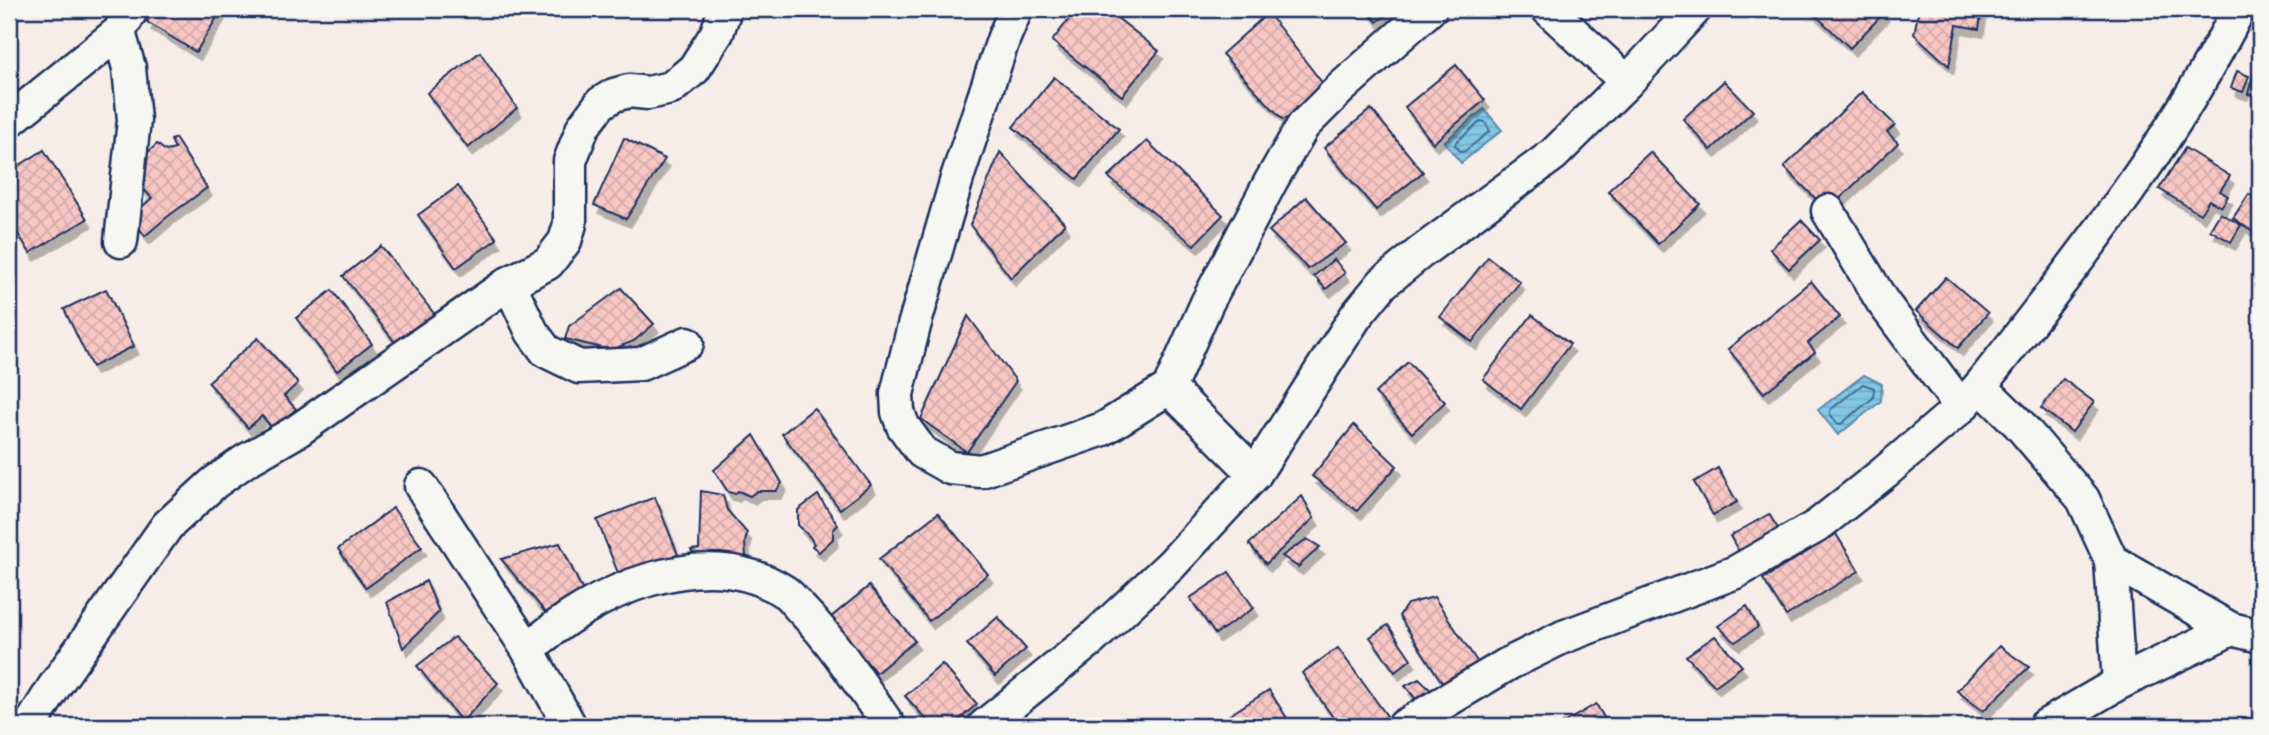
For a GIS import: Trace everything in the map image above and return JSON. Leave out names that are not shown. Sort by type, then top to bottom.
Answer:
[{"type":"street","points":[[30,726],[54,687],[167,526],[214,483],[244,461],[297,431],[509,283],[548,263],[565,241],[570,224],[570,161],[583,127],[601,103],[629,91],[648,93],[671,88],[694,69],[717,33],[726,9]]},
{"type":"street","points":[[1016,9],[958,175],[897,394],[898,412],[903,426],[922,452],[950,468],[981,471],[1103,429],[1169,388],[1208,303],[1271,181],[1303,126],[1341,88],[1430,9]]},
{"type":"street","points":[[1548,9],[1627,82]]},
{"type":"street","points":[[984,726],[1092,639],[1171,565],[1255,474],[1356,316],[1383,283],[1553,155],[1627,82],[1695,9]]},
{"type":"street","points":[[1404,726],[1508,664],[1563,637],[1736,572],[1817,526],[1885,472],[1970,397],[2097,237],[2186,103],[2224,40],[2239,9]]},
{"type":"street","points":[[9,121],[125,20]]},
{"type":"street","points":[[121,241],[134,120],[125,20]]},
{"type":"street","points":[[1828,211],[1882,301],[1970,397],[2019,425],[2083,499],[2111,560],[2119,683]]},
{"type":"street","points":[[509,283],[532,332],[546,351],[579,367],[641,364],[687,343]]},
{"type":"street","points":[[1169,388],[1255,474]]},
{"type":"street","points":[[421,486],[528,650],[570,726]]},
{"type":"street","points":[[2111,560],[2246,633]]},
{"type":"street","points":[[528,650],[554,627],[598,601],[667,574],[715,569],[754,577],[786,593],[816,625],[889,726]]},
{"type":"street","points":[[2045,726],[2119,683],[2246,633]]},
{"type":"water","points":[[1484,109],[1502,130],[1461,163],[1444,142]]},
{"type":"water","points":[[1864,375],[1882,384],[1881,401],[1838,435],[1818,410]]},
{"type":"building","points":[[155,9],[222,9],[196,52],[147,22]]},
{"type":"building","points":[[1077,9],[1106,9],[1159,51],[1122,96],[1052,41]]},
{"type":"building","points":[[1366,9],[1394,9],[1377,22]]},
{"type":"building","points":[[1809,9],[1880,9],[1884,13],[1850,48]]},
{"type":"building","points":[[1919,9],[1982,9],[1979,29],[1957,25],[1949,66],[1914,34]]},
{"type":"building","points":[[1268,13],[1327,89],[1283,120],[1222,54]]},
{"type":"building","points":[[480,52],[517,108],[468,148],[427,93]]},
{"type":"building","points":[[1456,65],[1485,100],[1433,143],[1405,107]]},
{"type":"building","points":[[2237,71],[2249,76],[2243,92],[2231,88]]},
{"type":"building","points":[[2253,75],[2260,77],[2260,97],[2248,94]]},
{"type":"building","points":[[1054,77],[1119,129],[1077,179],[1013,127]]},
{"type":"building","points":[[1724,81],[1753,111],[1711,150],[1683,119]]},
{"type":"building","points":[[1862,92],[1895,125],[1887,132],[1898,143],[1833,205],[1824,195],[1818,201],[1784,167]]},
{"type":"building","points":[[1371,109],[1423,172],[1376,210],[1324,148]]},
{"type":"building","points":[[175,138],[207,188],[145,236],[131,216],[152,198],[137,182],[137,162],[157,144],[166,151],[175,149],[171,140]]},
{"type":"building","points":[[624,138],[665,159],[626,219],[594,205]]},
{"type":"building","points":[[1147,141],[1223,215],[1194,245],[1108,177]]},
{"type":"building","points":[[2185,148],[2230,176],[2220,191],[2228,196],[2221,207],[2209,200],[2200,214],[2159,189]]},
{"type":"building","points":[[44,150],[87,219],[30,253],[9,219],[9,172]]},
{"type":"building","points":[[1000,152],[1065,224],[1011,278],[970,225]]},
{"type":"building","points":[[1650,152],[1700,204],[1658,244],[1608,191]]},
{"type":"building","points":[[458,186],[497,239],[456,268],[418,215]]},
{"type":"building","points":[[2249,194],[2260,202],[2260,233],[2253,232],[2233,218]]},
{"type":"building","points":[[1306,197],[1346,243],[1308,269],[1269,231]]},
{"type":"building","points":[[2220,213],[2241,225],[2231,242],[2210,230]]},
{"type":"building","points":[[1801,220],[1820,240],[1789,269],[1770,249]]},
{"type":"building","points":[[381,246],[436,316],[398,346],[343,276]]},
{"type":"building","points":[[1488,257],[1520,282],[1472,342],[1440,317]]},
{"type":"building","points":[[1334,259],[1345,273],[1326,289],[1314,276]]},
{"type":"building","points":[[1946,277],[1988,313],[1958,348],[1916,311]]},
{"type":"building","points":[[1811,281],[1840,317],[1808,343],[1815,352],[1764,393],[1728,349]]},
{"type":"building","points":[[621,288],[654,324],[634,341],[611,350],[565,339],[569,326]]},
{"type":"building","points":[[106,289],[134,346],[92,367],[64,309]]},
{"type":"building","points":[[332,290],[372,344],[337,371],[296,318]]},
{"type":"building","points":[[1532,315],[1570,344],[1521,409],[1483,379]]},
{"type":"building","points":[[968,316],[1016,381],[967,452],[921,419]]},
{"type":"building","points":[[258,338],[298,383],[284,396],[296,409],[273,429],[262,416],[248,428],[208,382]]},
{"type":"building","points":[[1408,362],[1445,402],[1412,433],[1375,393]]},
{"type":"building","points":[[2063,379],[2094,402],[2072,432],[2041,408]]},
{"type":"building","points":[[814,408],[871,485],[840,509],[782,434]]},
{"type":"building","points":[[1354,425],[1397,466],[1357,511],[1312,476]]},
{"type":"building","points":[[754,435],[782,483],[776,491],[757,491],[750,496],[738,491],[735,494],[728,492],[714,470]]},
{"type":"building","points":[[1718,468],[1737,502],[1713,515],[1694,482]]},
{"type":"building","points":[[701,491],[723,495],[727,510],[747,533],[746,557],[742,558],[741,565],[699,566],[691,550],[699,549]]},
{"type":"building","points":[[818,495],[838,525],[833,530],[833,539],[819,552],[812,546],[814,544],[810,537],[798,525],[798,510]]},
{"type":"building","points":[[1302,496],[1314,518],[1266,564],[1249,544]]},
{"type":"building","points":[[655,497],[678,555],[620,578],[597,520]]},
{"type":"building","points":[[393,508],[422,547],[366,588],[338,549]]},
{"type":"building","points":[[938,513],[988,574],[929,621],[879,559]]},
{"type":"building","points":[[1769,514],[1780,532],[1741,555],[1730,536]]},
{"type":"building","points":[[1836,534],[1859,571],[1786,616],[1763,579]]},
{"type":"building","points":[[1307,539],[1320,547],[1298,567],[1282,556]]},
{"type":"building","points":[[560,543],[588,602],[551,619],[501,559]]},
{"type":"building","points":[[1229,572],[1254,608],[1215,634],[1190,598]]},
{"type":"building","points":[[426,581],[439,612],[403,648],[387,602]]},
{"type":"building","points":[[869,586],[915,641],[876,673],[830,618]]},
{"type":"building","points":[[1434,597],[1478,663],[1475,667],[1469,667],[1472,674],[1445,687],[1399,616],[1407,604]]},
{"type":"building","points":[[1747,606],[1758,627],[1735,642],[1718,626]]},
{"type":"building","points":[[998,617],[1026,649],[995,676],[967,644]]},
{"type":"building","points":[[1388,625],[1411,659],[1395,672],[1370,637]]},
{"type":"building","points":[[1715,636],[1742,666],[1715,686],[1686,656]]},
{"type":"building","points":[[454,637],[498,683],[462,722],[417,666]]},
{"type":"building","points":[[1999,646],[2029,667],[1983,711],[1957,691]]},
{"type":"building","points":[[1338,648],[1387,716],[1372,726],[1339,726],[1302,673]]},
{"type":"building","points":[[942,664],[977,704],[952,726],[932,726],[905,696]]},
{"type":"building","points":[[1419,679],[1436,695],[1425,710],[1405,686]]},
{"type":"building","points":[[1269,690],[1292,726],[1235,726],[1228,716]]},
{"type":"building","points":[[1596,704],[1609,726],[1558,726]]}]
